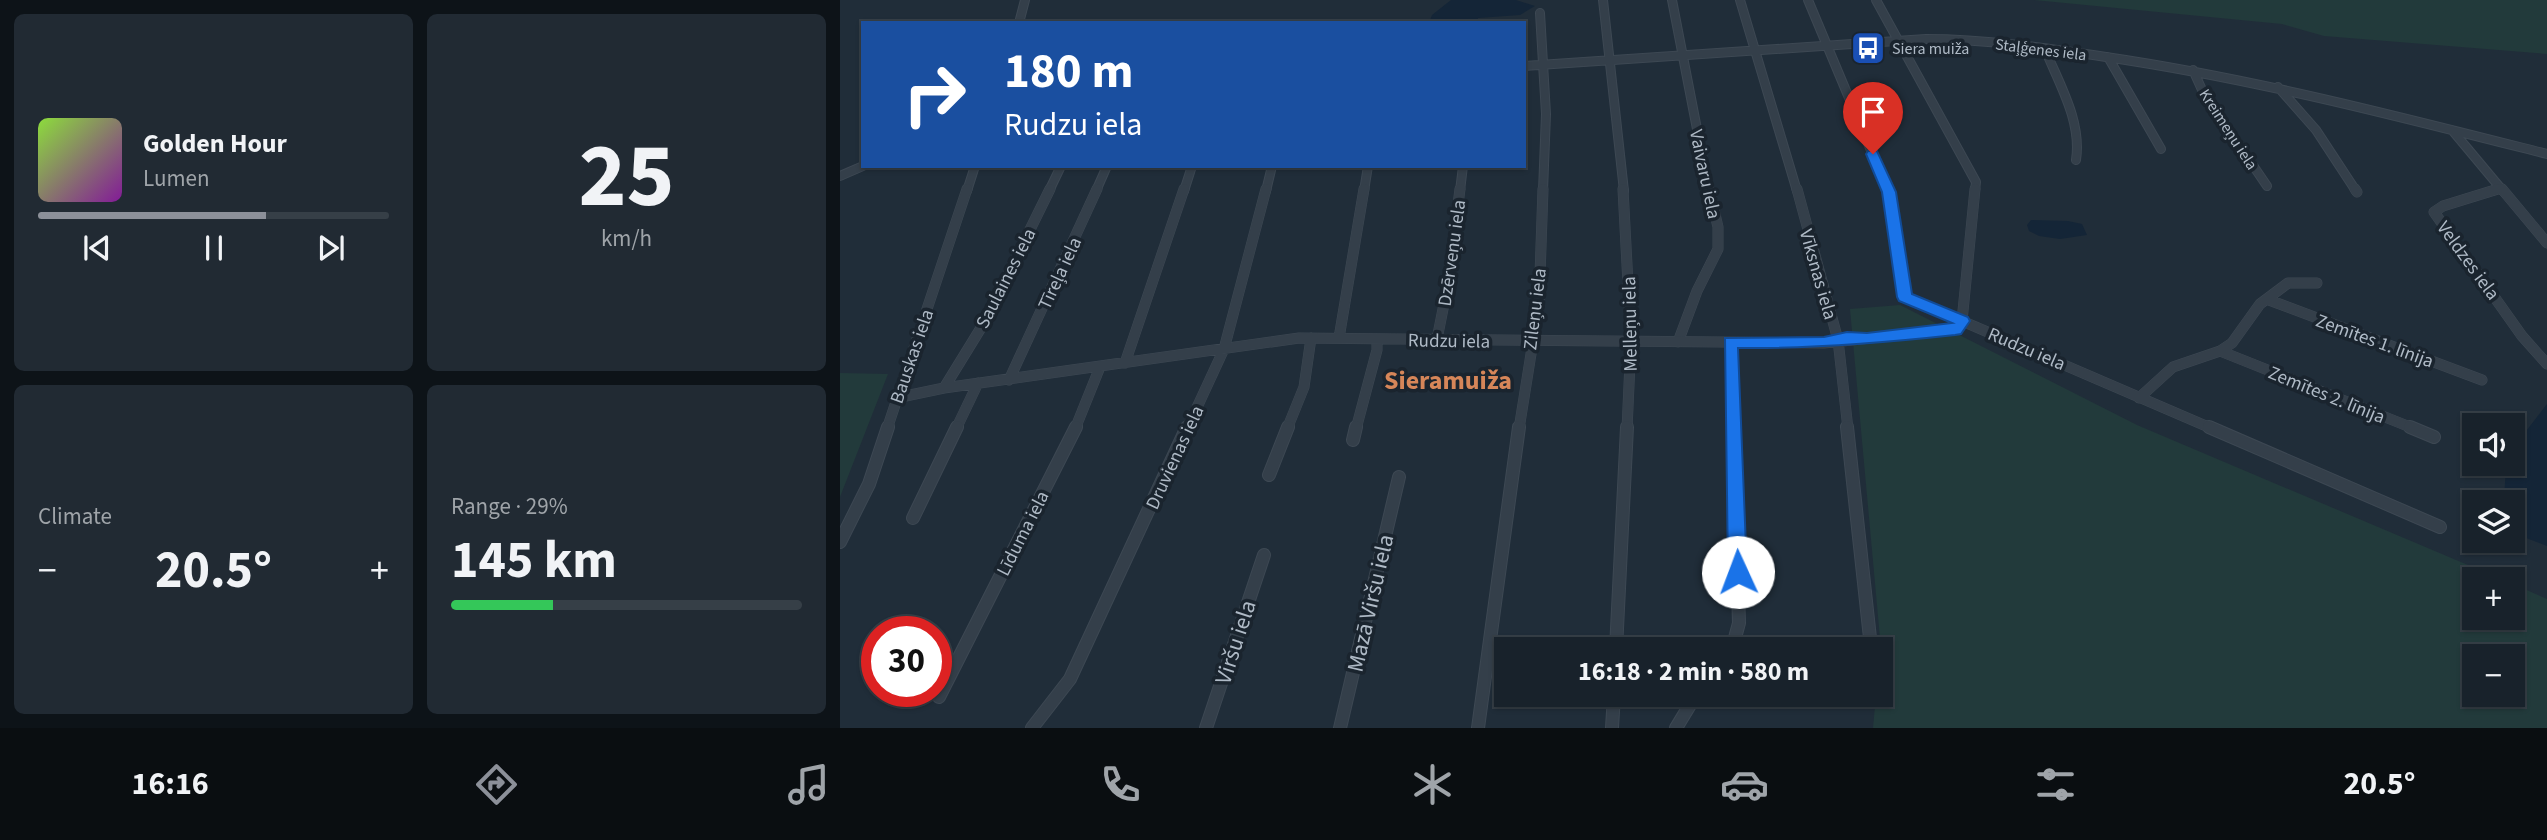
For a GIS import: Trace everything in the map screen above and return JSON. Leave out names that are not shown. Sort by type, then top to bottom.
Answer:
[{"type":"street","points":[[1020,21],[1025,0]]},
{"type":"street","name":"Melleņu iela","points":[[1603,0],[1626,212],[1631,341],[1617,637]]},
{"type":"street","name":"Vaivaru iela","points":[[1672,0],[1718,227],[1718,249],[1697,291],[1678,342]]},
{"type":"street","name":"Vīksnas iela","points":[[1740,0],[1754,52],[1770,92],[1838,340],[1870,637]]},
{"type":"street","points":[[1808,0],[1889,192],[1905,297],[1962,321],[1976,182],[1877,0]]},
{"type":"street","name":"Zileņu iela","points":[[1478,728],[1531,340],[1539,304],[1546,114],[1540,13]]},
{"type":"street","name":"Staļģenes iela","points":[[1526,66],[1952,39],[2193,70],[2278,87],[2547,154]]},
{"type":"street","points":[[2045,49],[2075,128],[2079,146],[2076,160]]},
{"type":"street","points":[[2108,57],[2161,149]]},
{"type":"street","name":"Kreimeņu iela","points":[[2193,70],[2203,92],[2267,186]]},
{"type":"street","points":[[2278,87],[2316,130],[2357,192]]},
{"type":"street","points":[[2452,130],[2547,243]]},
{"type":"street","points":[[840,176],[861,167]]},
{"type":"street","name":"Bauskas iela","points":[[840,542],[869,484],[974,168]]},
{"type":"street","name":"Saulaines iela","points":[[944,388],[984,323],[1060,168]]},
{"type":"street","name":"Tīreļa iela","points":[[1009,380],[1106,168]]},
{"type":"street","points":[[1125,363],[1191,168]]},
{"type":"street","name":"Druvienas iela","points":[[1032,728],[1070,679],[1224,349],[1271,168]]},
{"type":"street","points":[[1339,338],[1368,168]]},
{"type":"street","name":"Dzērveņu iela","points":[[1437,340],[1448,284],[1463,168]]},
{"type":"street","name":"Veldzes iela","points":[[2501,188],[2443,206],[2434,212],[2522,336],[2547,364]]},
{"type":"street","points":[[2138,398],[2173,367],[2220,351],[2241,334],[2260,304],[2288,284],[2317,283]]},
{"type":"street","name":"Zemītes 1. līnija","points":[[2269,300],[2482,380]]},
{"type":"street","name":"Rudzu iela","points":[[896,398],[978,383],[1311,338],[1824,343],[1955,330],[1962,321],[2440,527]]},
{"type":"street","points":[[1269,475],[1304,387],[1311,338]]},
{"type":"street","points":[[1353,440],[1377,350],[1377,339]]},
{"type":"street","points":[[1730,342],[1739,623],[1735,637]]},
{"type":"street","name":"Zemītes 2. līnija","points":[[2220,351],[2434,438]]},
{"type":"street","name":"Līduma iela","points":[[952,671],[1085,409],[1100,367]]},
{"type":"street","points":[[913,518],[978,383]]},
{"type":"street","name":"Mazā Viršu iela","points":[[1340,728],[1399,477]]},
{"type":"street","name":"Viršu iela","points":[[1206,728],[1264,555]]},
{"type":"street","points":[[1612,728],[1613,707]]},
{"type":"street","points":[[1676,728],[1689,707]]},
{"type":"green space","points":[[2034,0],[2547,0],[2547,54],[2324,36],[2282,24]]},
{"type":"green space","points":[[1900,305],[2137,425],[2473,567],[2462,567],[2462,630],[2525,630],[2525,589],[2547,599],[2547,728],[1873,728],[1875,707],[1893,707],[1893,637],[1880,637],[1850,309]]},
{"type":"green space","points":[[840,373],[888,374],[840,497]]},
{"type":"water","points":[[1451,0],[1516,0],[1535,6],[1520,15],[1478,18],[1478,21],[1430,21],[1432,15]]},
{"type":"water","points":[[2031,220],[2082,224],[2087,235],[2060,239],[2039,236],[2029,231],[2027,225]]},
{"type":"water","points":[[2547,404],[2547,546],[2525,538],[2525,490],[2505,490],[2505,476],[2525,476],[2525,432]]},
{"type":"place","name":"Siera muiža","points":[[1868,48]]},
{"type":"district","name":"Sieramuiža","points":[[1448,380]]},
{"type":"route","points":[[1738,572],[1730,342],[1824,343],[1847,337],[1867,339],[1955,330],[1962,321],[1905,297],[1889,192],[1873,154]]}]
